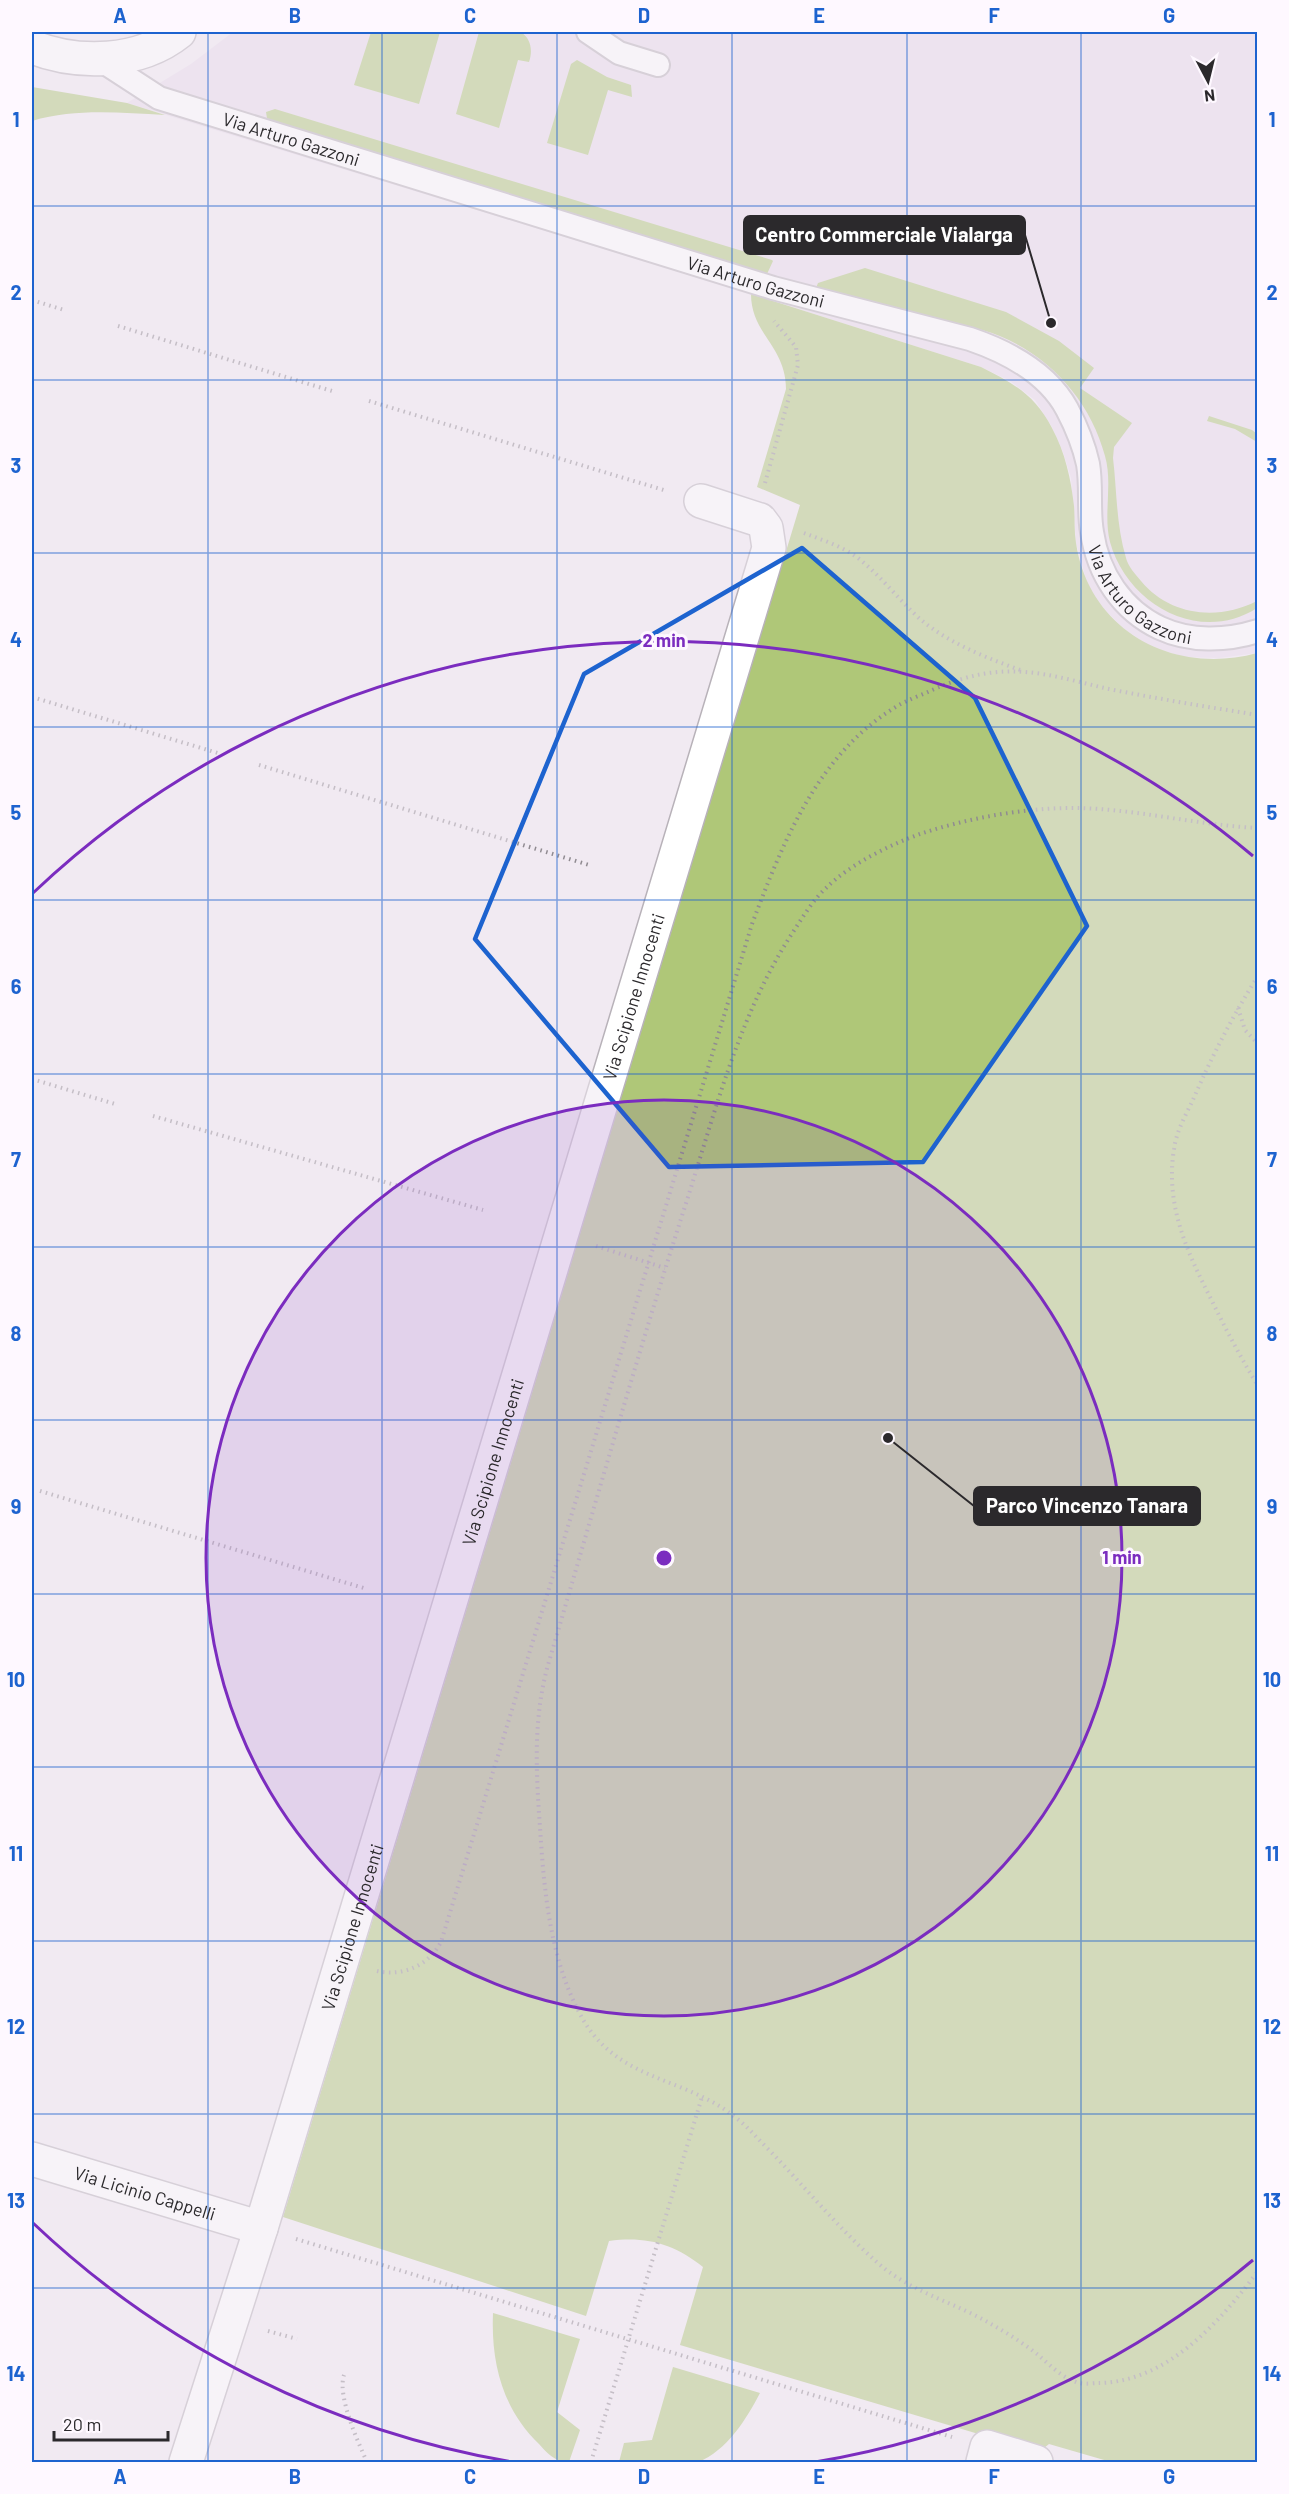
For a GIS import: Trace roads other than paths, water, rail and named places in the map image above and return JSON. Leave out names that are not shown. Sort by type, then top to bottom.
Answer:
[{"type":"street","points":[[32,47],[71,58],[121,57],[149,47],[179,32]]},
{"type":"street","name":"Via Scipione Innocenti","points":[[186,2463],[261,2228],[769,548],[766,528],[760,520],[701,501]]},
{"type":"street","name":"Via Licinio Cappelli","points":[[32,2159],[261,2228]]},
{"type":"street","points":[[985,2455],[1036,2463]]},
{"type":"lane","points":[[588,32],[619,53],[658,64]]},
{"type":"lane","name":"Via Arturo Gazzoni","points":[[99,59],[159,98],[773,288],[995,347],[1019,359],[1041,377],[1066,407],[1079,436],[1087,463],[1091,485],[1092,532],[1098,557],[1106,578],[1124,602],[1147,622],[1168,632],[1189,637],[1238,637],[1257,631]]},
{"type":"place","name":"Centro Commerciale Vialarga","points":[[1051,323]]},
{"type":"place","name":"Parco Vincenzo Tanara","points":[[888,1438]]}]
